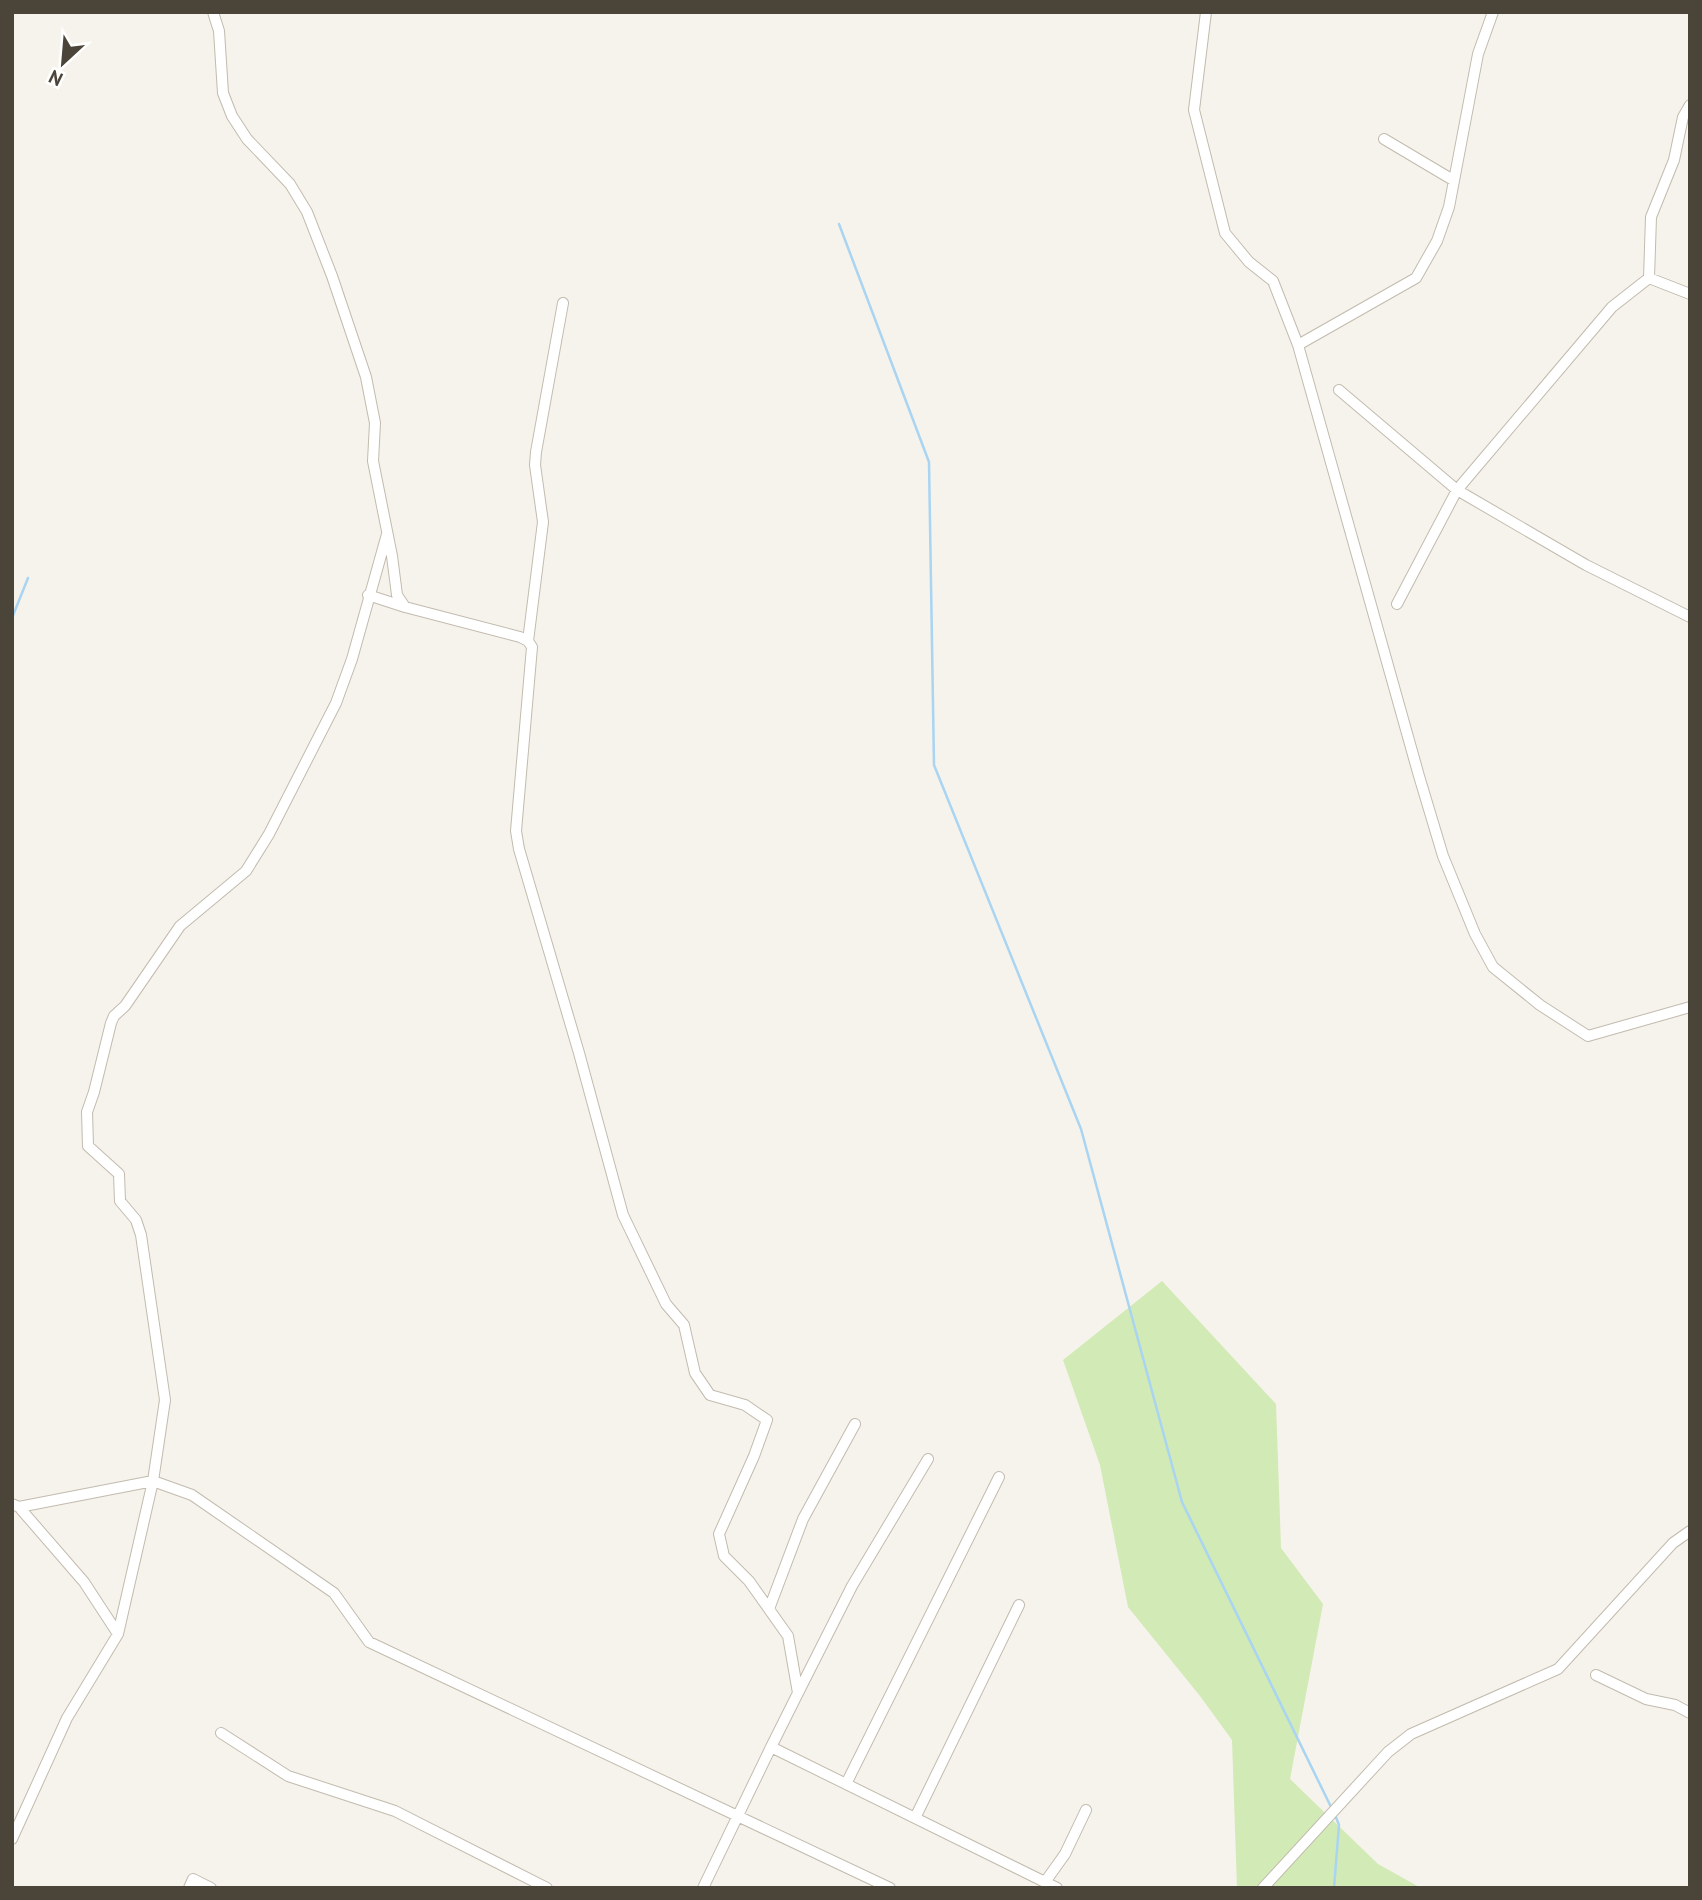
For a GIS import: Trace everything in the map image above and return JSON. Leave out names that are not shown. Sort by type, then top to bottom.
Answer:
[{"type":"street","points":[[213,12],[219,31],[223,93],[232,116],[247,139],[290,184],[301,202],[332,276],[366,377],[375,423],[373,461],[397,595],[405,607]]},
{"type":"street","points":[[1206,12],[1194,110],[1225,233],[1249,262],[1273,281],[1298,345],[1443,856],[1475,934],[1493,967],[1540,1005],[1588,1035],[1690,1007]]},
{"type":"street","points":[[1298,345],[1416,278],[1437,241],[1449,207],[1478,54],[1493,12]]},
{"type":"street","points":[[1649,278],[1651,216],[1674,160],[1683,117],[1690,105]]},
{"type":"street","points":[[1384,139],[1453,180]]},
{"type":"street","points":[[1649,278],[1690,294]]},
{"type":"street","points":[[1397,604],[1457,490],[1612,307],[1649,278]]},
{"type":"street","points":[[563,303],[537,452],[542,522],[528,640],[532,647],[532,665],[516,831],[519,849],[623,1215],[666,1304],[684,1325],[695,1373],[710,1395],[745,1405],[767,1420],[719,1534],[724,1556],[749,1581],[788,1636],[798,1693]]},
{"type":"street","points":[[1339,390],[1457,490],[1586,565],[1690,618]]},
{"type":"street","points":[[12,1839],[67,1718],[118,1634],[153,1480],[165,1399],[141,1235],[136,1220],[120,1201],[119,1174],[88,1146],[87,1112],[114,1016],[125,1006],[180,926],[246,871],[269,834],[336,703],[352,659],[387,532]]},
{"type":"street","points":[[368,595],[528,640]]},
{"type":"street","points":[[769,1609],[803,1519],[855,1424]]},
{"type":"street","points":[[704,1887],[737,1814],[852,1586],[928,1459]]},
{"type":"street","points":[[846,1784],[999,1477]]},
{"type":"street","points":[[16,1505],[153,1480],[192,1495],[334,1593],[369,1642],[890,1888]]},
{"type":"street","points":[[16,1505],[84,1582],[118,1634]]},
{"type":"street","points":[[1263,1888],[1388,1752],[1410,1734],[1558,1669],[1673,1543],[1690,1531]]},
{"type":"street","points":[[915,1818],[1019,1605]]},
{"type":"street","points":[[1596,1675],[1646,1699],[1675,1705],[1690,1713]]},
{"type":"street","points":[[221,1733],[288,1776],[395,1811],[547,1888]]},
{"type":"street","points":[[771,1747],[1057,1888]]},
{"type":"street","points":[[1045,1882],[1065,1854],[1086,1810]]},
{"type":"street","points":[[189,1888],[193,1879],[211,1888]]},
{"type":"green space","points":[[1162,1281],[1276,1404],[1281,1548],[1323,1604],[1290,1779],[1378,1864],[1421,1888],[1237,1888],[1232,1740],[1128,1607],[1100,1465],[1063,1360]]},
{"type":"waterway","points":[[839,224],[929,462],[934,765],[1081,1129],[1182,1502],[1332,1809]]},
{"type":"waterway","points":[[12,618],[28,578]]},
{"type":"waterway","points":[[1334,1888],[1339,1825],[1335,1815]]}]
